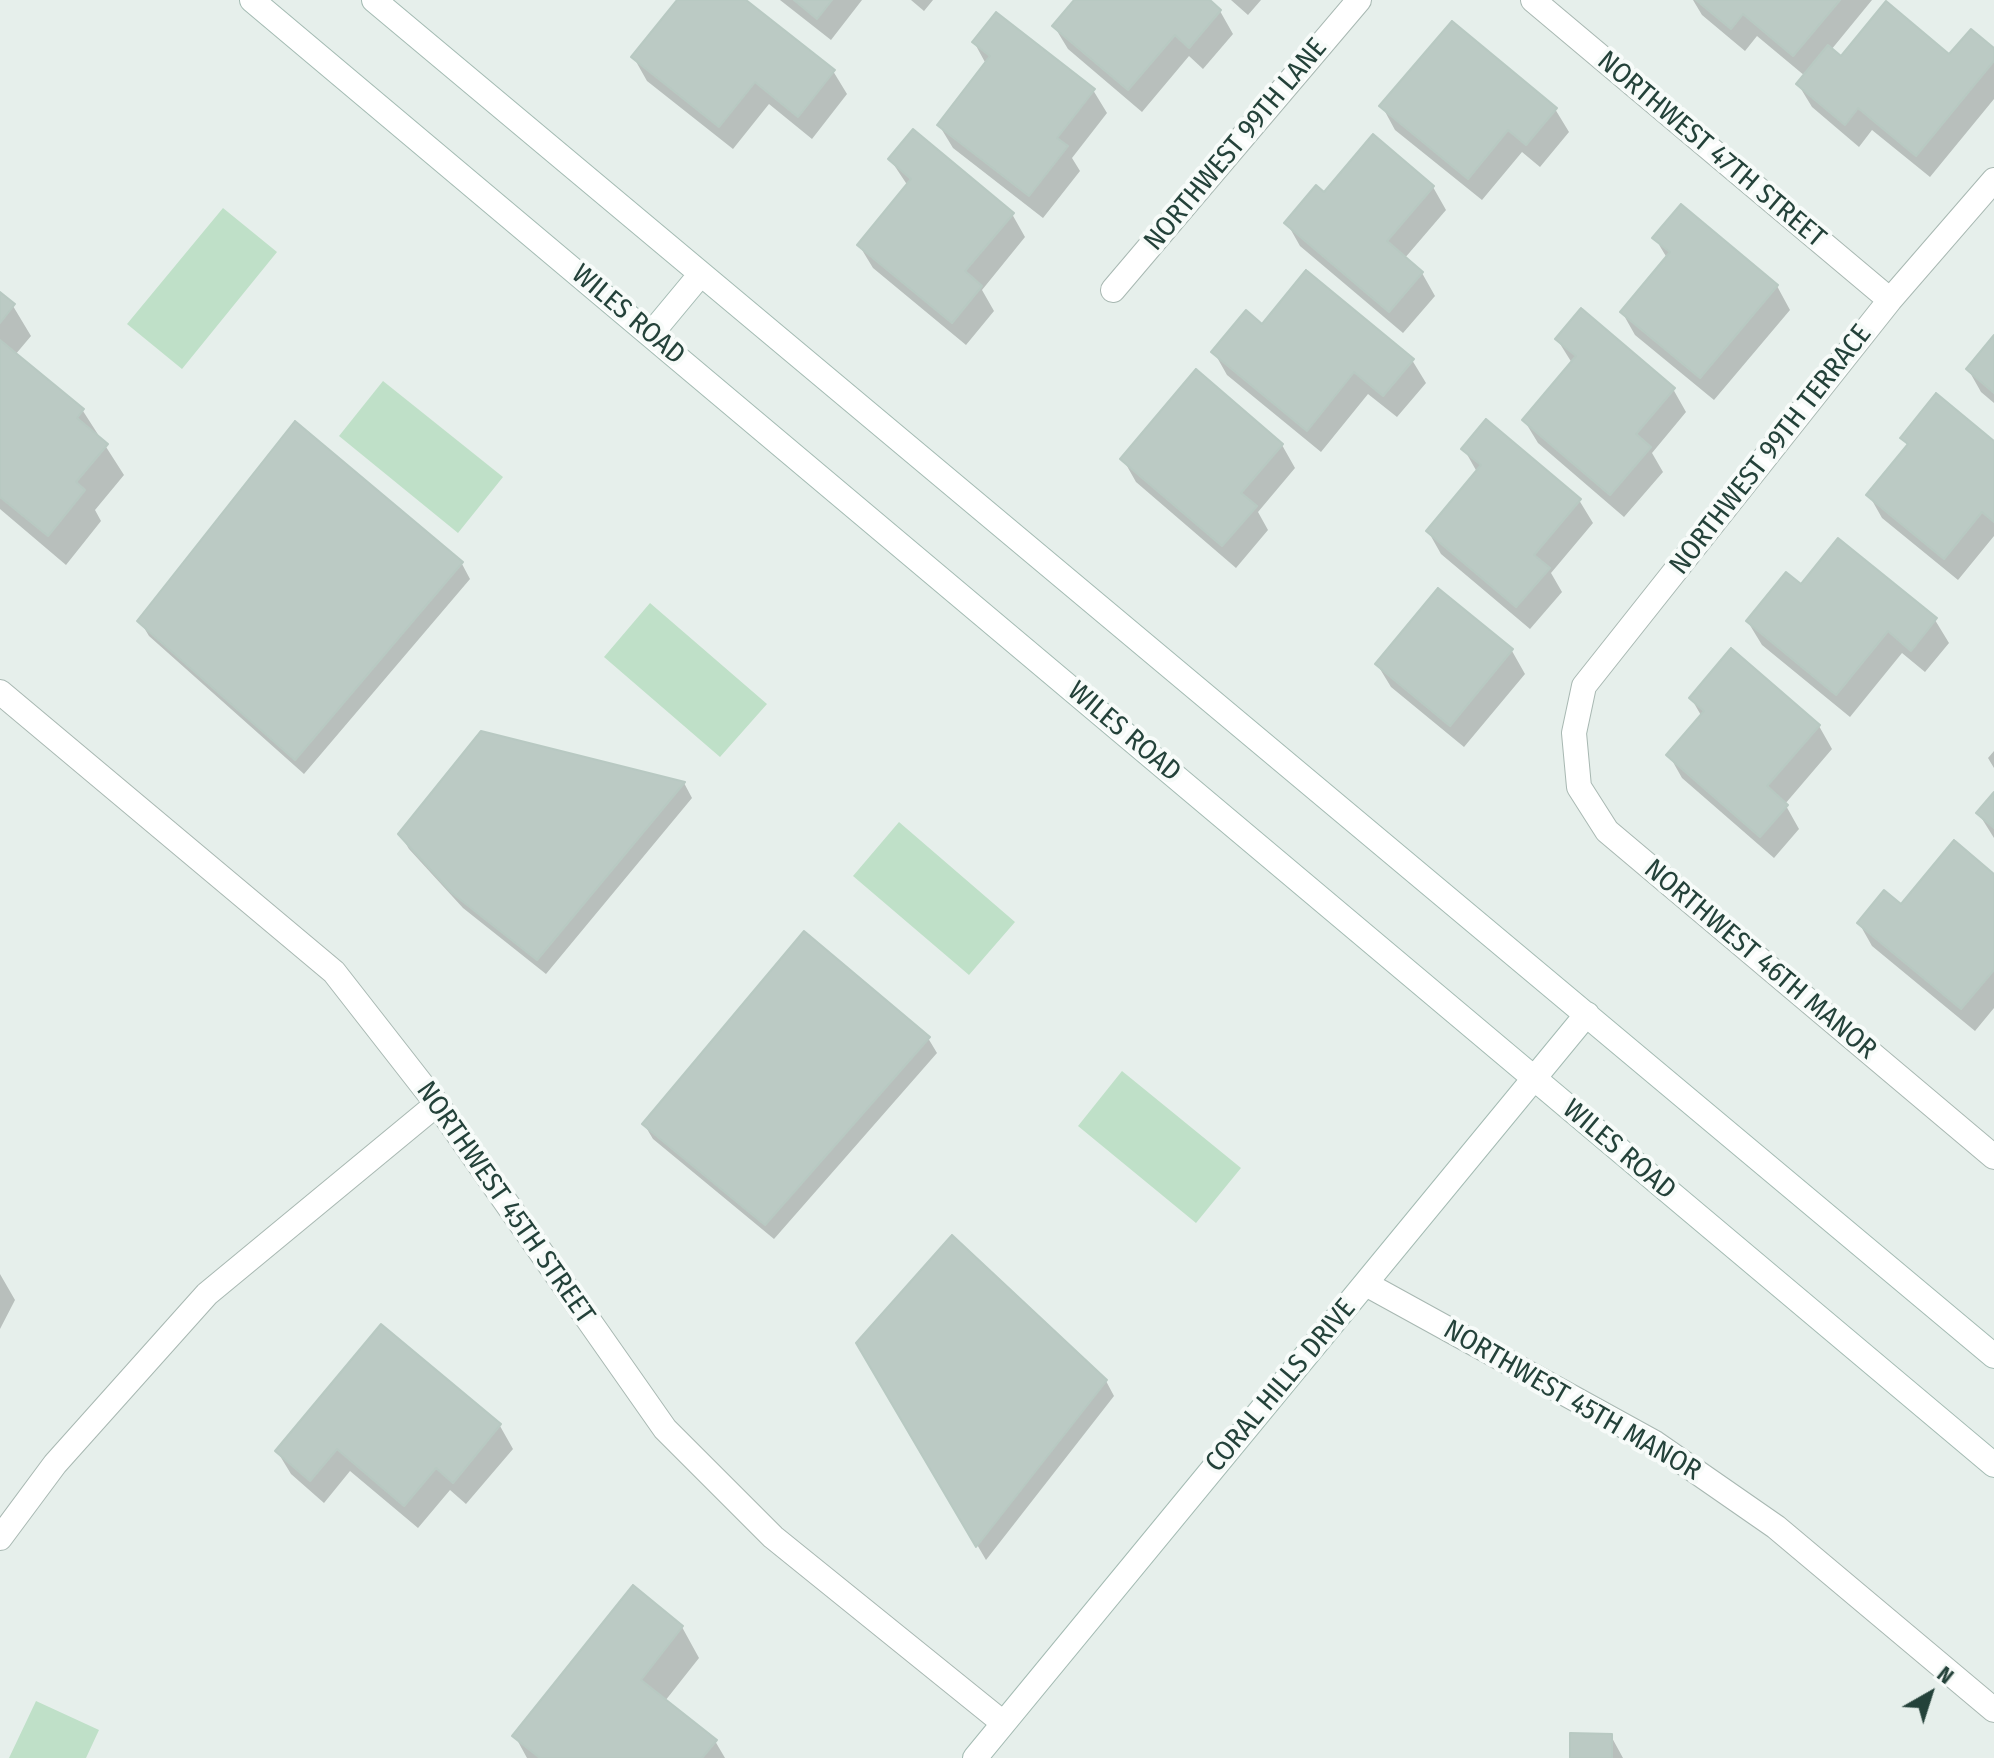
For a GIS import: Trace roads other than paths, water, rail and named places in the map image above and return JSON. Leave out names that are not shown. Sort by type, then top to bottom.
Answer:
[{"type":"street","name":"WILES ROAD","points":[[252,0],[1994,1465]]},
{"type":"street","points":[[374,0],[1994,1356]]},
{"type":"street","name":"NORTHWEST 99TH LANE","points":[[1113,290],[1359,0]]},
{"type":"street","name":"NORTHWEST 47TH STREET","points":[[1533,0],[1890,300]]},
{"type":"street","name":"NORTHWEST 99TH TERRACE","points":[[1574,733],[1584,686],[1890,300],[1994,180]]},
{"type":"street","points":[[651,334],[700,275]]},
{"type":"street","name":"NORTHWEST 45TH STREET","points":[[0,692],[334,972],[437,1104],[665,1429],[773,1537],[1002,1722]]},
{"type":"street","name":"NORTHWEST 46TH MANOR","points":[[1574,733],[1579,787],[1607,831],[1993,1153]]},
{"type":"street","name":"CORAL HILLS DRIVE","points":[[975,1758],[1587,1014]]},
{"type":"street","points":[[0,1538],[55,1464],[207,1294],[437,1104]]},
{"type":"street","name":"NORTHWEST 45TH MANOR","points":[[1366,1284],[1655,1443],[1776,1527],[1994,1710]]}]
